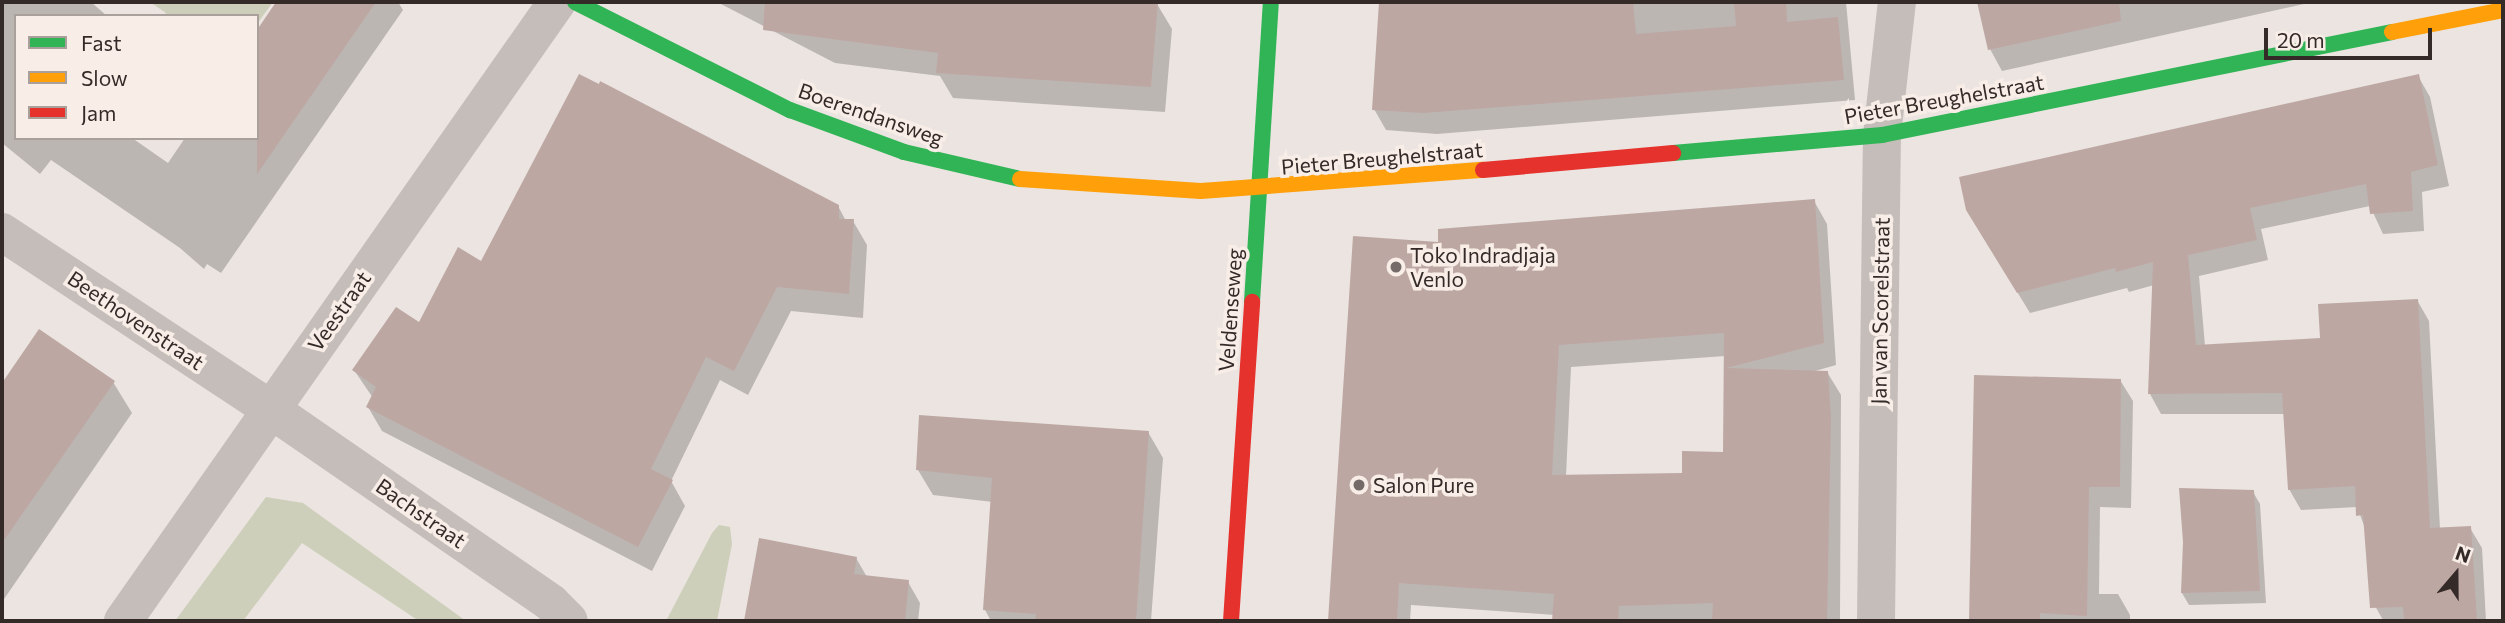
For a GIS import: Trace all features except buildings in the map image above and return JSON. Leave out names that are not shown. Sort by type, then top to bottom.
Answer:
[{"type":"street","name":"Veestraat","points":[[123,621],[557,2]]},
{"type":"street","name":"Boerendansweg","points":[[575,2],[790,110],[904,152],[1023,180],[1201,191],[1259,189]]},
{"type":"street","name":"Veldenseweg","points":[[1231,621],[1271,2]]},
{"type":"street","name":"Jan van Scorelstraat","points":[[1876,621],[1882,135],[1897,2]]},
{"type":"street","name":"Pieter Breughelstraat","points":[[1259,189],[1882,135],[2503,10]]},
{"type":"street","name":"Beethovenstraat","points":[[2,232],[270,409]]},
{"type":"street","name":"Bachstraat","points":[[270,409],[551,603],[569,621]]},
{"type":"green space","points":[[150,2],[273,2],[259,21],[259,14],[166,13]]},
{"type":"green space","points":[[266,497],[303,503],[466,621],[419,621],[302,543],[243,621],[175,621]]},
{"type":"green space","points":[[719,525],[730,527],[732,544],[717,621],[666,621],[712,533]]},
{"type":"traffic: fast","points":[[575,2],[790,110],[904,152],[1020,179]]},
{"type":"traffic: fast","points":[[1252,302],[1271,2]]},
{"type":"traffic: fast","points":[[1673,153],[1882,135],[2392,32]]},
{"type":"traffic: slow","points":[[2392,32],[2503,10]]},
{"type":"traffic: slow","points":[[1020,179],[1201,191],[1483,170]]},
{"type":"traffic: jam","points":[[1483,170],[1673,153]]},
{"type":"traffic: jam","points":[[1231,621],[1252,302]]},
{"type":"place","name":"Toko Indradjaja Venlo","points":[[1396,267]]},
{"type":"place","name":"Salon Pure","points":[[1359,485]]}]
